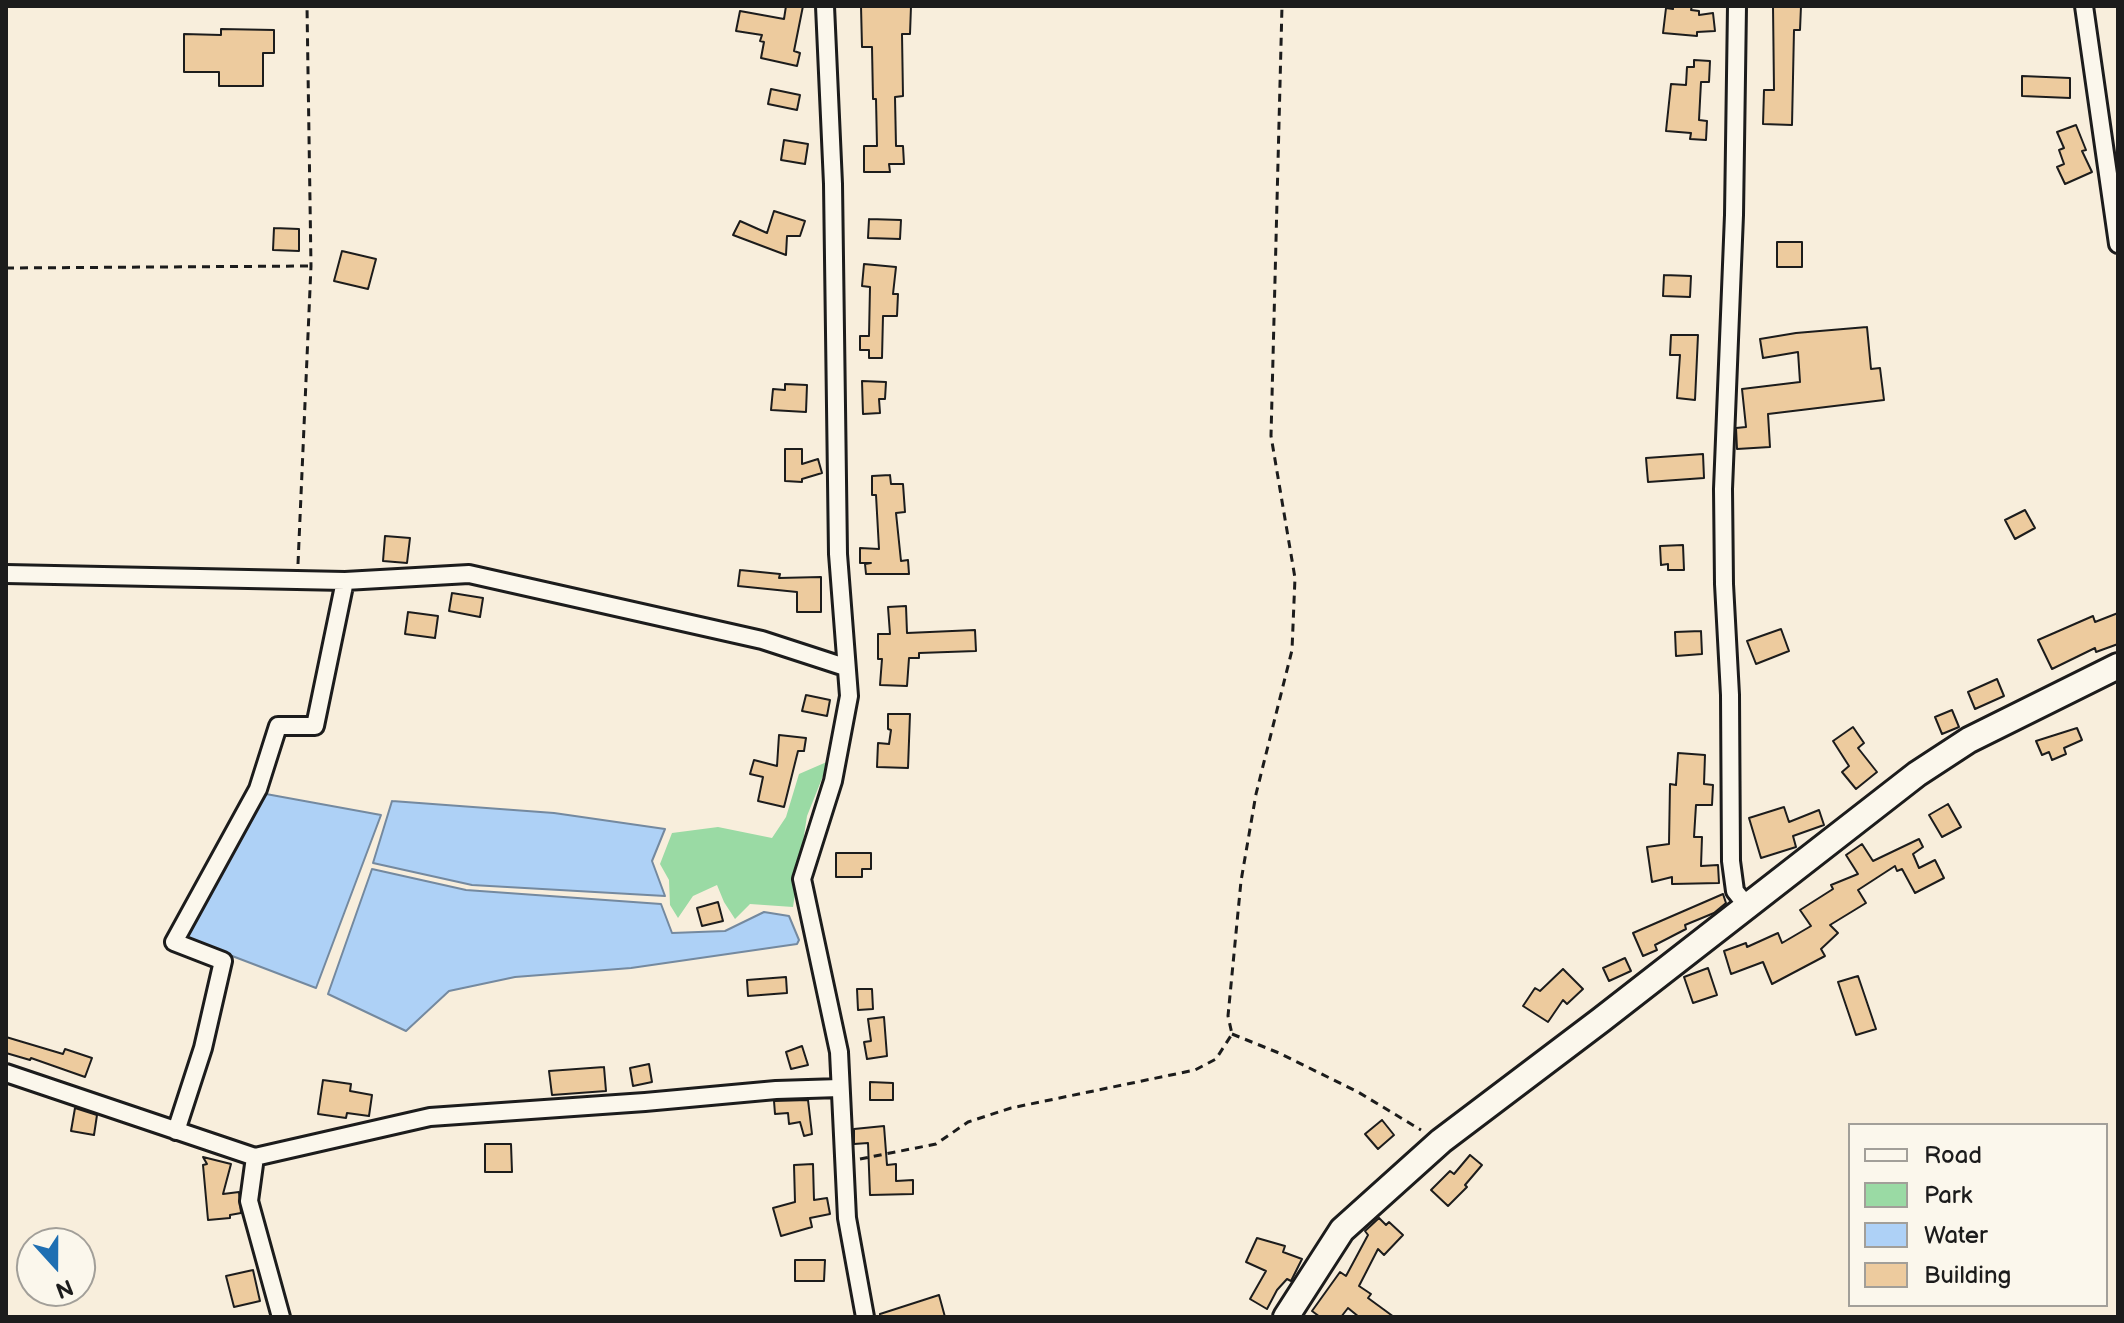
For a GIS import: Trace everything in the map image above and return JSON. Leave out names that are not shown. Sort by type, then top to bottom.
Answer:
[{"type":"street","points":[[825,6],[833,184],[838,554],[849,696],[833,781],[802,879],[839,1052],[847,1218],[865,1317]]},
{"type":"street","points":[[1737,6],[1734,215],[1723,489],[1724,584],[1730,695],[1731,861],[1735,891],[1747,906]]},
{"type":"street","points":[[2084,6],[2118,244]]},
{"type":"street","points":[[6,574],[345,581],[469,574],[762,640],[845,667]]},
{"type":"street","points":[[176,1131],[203,1048],[223,961],[174,942],[258,789],[278,726],[315,726],[345,581]]},
{"type":"street","points":[[1286,1317],[1342,1230],[1441,1141],[1930,765],[1969,740],[2118,666]]},
{"type":"street","points":[[6,1073],[255,1157],[430,1117],[776,1090],[840,1088]]},
{"type":"street","points":[[255,1157],[249,1201],[281,1317]]},
{"type":"path","points":[[297,580],[311,266],[307,6]]},
{"type":"path","points":[[843,1163],[936,1144],[968,1122],[1011,1108],[1195,1070],[1216,1059],[1232,1034],[1228,1016],[1241,881],[1256,794],[1292,650],[1293,635],[1295,578],[1271,436],[1282,6]]},
{"type":"path","points":[[6,268],[311,266]]},
{"type":"path","points":[[1232,1034],[1358,1092],[1441,1141]]},
{"type":"green space","points":[[829,761],[807,816],[793,907],[750,904],[735,919],[717,885],[693,896],[678,918],[670,905],[669,880],[660,864],[672,833],[718,827],[772,838],[786,817],[799,774]]},
{"type":"water","points":[[266,794],[381,815],[316,988],[185,938],[214,881]]},
{"type":"water","points":[[392,801],[554,813],[665,829],[652,861],[665,896],[472,885],[373,863]]},
{"type":"water","points":[[372,869],[466,890],[661,904],[672,933],[725,931],[764,912],[789,916],[799,940],[797,944],[631,968],[515,977],[449,991],[406,1031],[328,994]]},
{"type":"building","points":[[786,6],[803,6],[794,51],[800,53],[797,66],[761,58],[762,35],[736,31],[740,11],[784,19]]},
{"type":"building","points":[[861,6],[911,6],[910,34],[902,34],[903,96],[895,97],[896,146],[903,146],[904,164],[889,164],[890,172],[864,172],[864,146],[877,146],[872,47],[862,47]]},
{"type":"building","points":[[1673,6],[1692,6],[1691,10],[1699,11],[1699,15],[1713,13],[1715,31],[1697,32],[1697,36],[1663,33],[1666,8],[1673,9]]},
{"type":"building","points":[[1773,6],[1801,6],[1800,30],[1794,30],[1792,125],[1763,124],[1764,90],[1774,90]]},
{"type":"building","points":[[221,29],[274,30],[274,53],[263,53],[263,86],[219,86],[219,72],[184,72],[184,34],[221,35]]},
{"type":"building","points":[[1694,60],[1710,61],[1709,82],[1701,82],[1699,120],[1707,121],[1706,140],[1690,139],[1691,133],[1666,131],[1671,84],[1686,85],[1687,67],[1694,67]]},
{"type":"building","points":[[2022,76],[2070,78],[2070,98],[2022,96]]},
{"type":"building","points":[[771,89],[800,95],[797,110],[768,104]]},
{"type":"building","points":[[2076,125],[2086,150],[2082,151],[2092,172],[2065,184],[2057,167],[2064,164],[2059,150],[2064,148],[2057,132]]},
{"type":"building","points":[[784,140],[808,144],[805,164],[781,160]]},
{"type":"building","points":[[774,211],[805,221],[800,236],[787,236],[786,255],[733,235],[740,221],[767,233]]},
{"type":"building","points":[[869,219],[901,220],[900,239],[868,238]]},
{"type":"building","points":[[274,228],[299,229],[299,251],[273,250]]},
{"type":"building","points":[[1777,242],[1802,242],[1802,267],[1777,267]]},
{"type":"building","points":[[342,251],[376,259],[368,289],[334,281]]},
{"type":"building","points":[[864,264],[896,267],[893,294],[898,294],[897,316],[883,316],[882,358],[869,358],[869,350],[860,350],[860,336],[869,336],[870,287],[862,286]]},
{"type":"building","points":[[1664,275],[1691,276],[1690,297],[1663,296]]},
{"type":"building","points":[[1867,327],[1871,369],[1880,368],[1884,400],[1768,414],[1770,447],[1737,449],[1736,428],[1746,427],[1742,389],[1800,382],[1798,352],[1763,358],[1760,339]]},
{"type":"building","points":[[1671,335],[1698,335],[1695,400],[1677,398],[1680,355],[1670,355]]},
{"type":"building","points":[[862,381],[886,382],[885,399],[879,399],[880,413],[863,414]]},
{"type":"building","points":[[785,384],[807,385],[806,412],[771,410],[773,389],[785,390]]},
{"type":"building","points":[[785,449],[802,449],[802,464],[818,459],[822,473],[802,479],[802,482],[785,481]]},
{"type":"building","points":[[1703,454],[1704,478],[1648,482],[1646,458]]},
{"type":"building","points":[[890,475],[891,484],[903,484],[905,512],[896,513],[901,561],[908,560],[909,574],[866,574],[865,564],[871,563],[860,563],[860,548],[879,549],[872,476]]},
{"type":"building","points":[[2025,510],[2035,528],[2015,539],[2005,520]]},
{"type":"building","points":[[385,536],[410,538],[407,563],[383,561]]},
{"type":"building","points":[[1683,545],[1684,570],[1668,570],[1668,564],[1661,565],[1660,546]]},
{"type":"building","points":[[740,570],[780,574],[779,578],[821,577],[821,612],[797,612],[797,592],[738,586]]},
{"type":"building","points":[[452,593],[483,598],[480,617],[449,611]]},
{"type":"building","points":[[906,606],[907,633],[975,630],[976,651],[919,653],[919,658],[909,658],[907,686],[880,685],[882,659],[878,659],[878,634],[890,634],[888,607]]},
{"type":"building","points":[[408,612],[438,616],[435,638],[405,634]]},
{"type":"building","points":[[2118,613],[2118,644],[2096,652],[2095,648],[2052,669],[2038,640],[2093,616],[2095,622]]},
{"type":"building","points":[[1781,629],[1789,651],[1756,664],[1747,641]]},
{"type":"building","points":[[1701,631],[1702,654],[1676,656],[1675,632]]},
{"type":"building","points":[[1997,679],[2004,696],[1975,709],[1968,692]]},
{"type":"building","points":[[806,695],[830,700],[827,716],[802,711]]},
{"type":"building","points":[[1952,710],[1959,727],[1942,734],[1935,717]]},
{"type":"building","points":[[888,714],[910,714],[908,768],[877,767],[878,743],[889,744],[891,730],[888,729]]},
{"type":"building","points":[[1853,727],[1864,743],[1858,748],[1877,772],[1856,789],[1842,772],[1849,766],[1833,741]]},
{"type":"building","points":[[2077,728],[2082,740],[2064,748],[2066,754],[2052,760],[2049,752],[2042,755],[2036,741]]},
{"type":"building","points":[[779,735],[806,738],[804,751],[798,751],[784,807],[758,801],[763,777],[750,774],[754,760],[777,766]]},
{"type":"building","points":[[1678,753],[1705,755],[1704,784],[1713,785],[1712,805],[1696,805],[1694,837],[1702,837],[1701,866],[1718,865],[1719,883],[1672,884],[1672,877],[1652,882],[1647,847],[1669,844],[1670,784],[1676,785]]},
{"type":"building","points":[[1948,804],[1961,827],[1942,837],[1929,815]]},
{"type":"building","points":[[1784,807],[1789,822],[1819,810],[1824,825],[1793,836],[1796,847],[1761,858],[1749,818]]},
{"type":"building","points":[[1919,839],[1923,847],[1913,854],[1919,868],[1935,860],[1944,878],[1915,893],[1902,869],[1897,871],[1895,866],[1858,890],[1866,903],[1830,925],[1838,933],[1821,949],[1825,956],[1772,984],[1763,962],[1731,974],[1724,951],[1746,943],[1747,947],[1778,933],[1782,943],[1811,926],[1800,910],[1833,889],[1831,885],[1858,874],[1846,855],[1862,844],[1873,861]]},
{"type":"building","points":[[836,853],[871,853],[871,869],[862,869],[862,877],[836,877]]},
{"type":"building","points":[[1723,894],[1726,903],[1714,913],[1685,925],[1686,929],[1655,945],[1657,950],[1643,956],[1633,933]]},
{"type":"building","points":[[718,902],[723,921],[702,926],[697,908]]},
{"type":"building","points":[[1625,958],[1631,971],[1609,981],[1603,968]]},
{"type":"building","points":[[1708,968],[1717,995],[1693,1003],[1684,977]]},
{"type":"building","points":[[1563,969],[1583,989],[1567,1004],[1563,1000],[1548,1022],[1523,1006],[1535,988],[1540,991]]},
{"type":"building","points":[[1858,976],[1876,1029],[1856,1035],[1838,982]]},
{"type":"building","points":[[786,977],[787,993],[748,996],[747,980]]},
{"type":"building","points":[[857,989],[872,989],[873,1009],[858,1010]]},
{"type":"building","points":[[884,1017],[887,1056],[867,1059],[864,1042],[871,1041],[868,1019]]},
{"type":"building","points":[[6,1037],[63,1054],[65,1049],[92,1058],[85,1077],[31,1058],[6,1053]]},
{"type":"building","points":[[802,1046],[808,1065],[791,1069],[786,1052]]},
{"type":"building","points":[[649,1064],[652,1082],[633,1086],[630,1068]]},
{"type":"building","points":[[604,1067],[606,1091],[552,1095],[549,1071]]},
{"type":"building","points":[[323,1080],[351,1084],[350,1091],[372,1095],[369,1116],[347,1113],[346,1118],[318,1114]]},
{"type":"building","points":[[870,1082],[893,1083],[893,1100],[870,1100]]},
{"type":"building","points":[[808,1100],[812,1134],[804,1136],[800,1122],[789,1124],[788,1113],[775,1114],[774,1101]]},
{"type":"building","points":[[75,1108],[97,1115],[94,1135],[71,1131]]},
{"type":"building","points":[[1382,1120],[1394,1135],[1378,1149],[1365,1134]]},
{"type":"building","points":[[884,1126],[887,1165],[896,1164],[896,1181],[913,1180],[913,1194],[870,1195],[868,1143],[854,1144],[854,1129]]},
{"type":"building","points":[[485,1144],[511,1144],[512,1172],[485,1172]]},
{"type":"building","points":[[1470,1155],[1482,1165],[1465,1185],[1467,1187],[1448,1206],[1431,1190],[1450,1171],[1454,1174]]},
{"type":"building","points":[[203,1157],[231,1164],[223,1194],[239,1192],[241,1213],[230,1215],[230,1218],[208,1220],[203,1165],[207,1164]]},
{"type":"building","points":[[813,1164],[814,1200],[827,1198],[830,1214],[810,1218],[812,1227],[781,1236],[773,1208],[795,1202],[794,1165]]},
{"type":"building","points":[[1379,1218],[1386,1225],[1389,1222],[1403,1235],[1384,1255],[1378,1249],[1359,1286],[1371,1294],[1368,1298],[1394,1317],[1359,1317],[1348,1308],[1341,1317],[1320,1317],[1312,1311],[1340,1272],[1346,1276],[1368,1235],[1365,1231]]},
{"type":"building","points":[[1257,1238],[1285,1246],[1283,1252],[1302,1259],[1291,1281],[1287,1279],[1277,1290],[1267,1309],[1250,1299],[1266,1271],[1246,1262]]},
{"type":"building","points":[[795,1260],[825,1260],[824,1281],[795,1281]]},
{"type":"building","points":[[253,1270],[260,1301],[234,1307],[226,1276]]},
{"type":"building","points":[[939,1295],[945,1317],[880,1317],[880,1314]]}]
